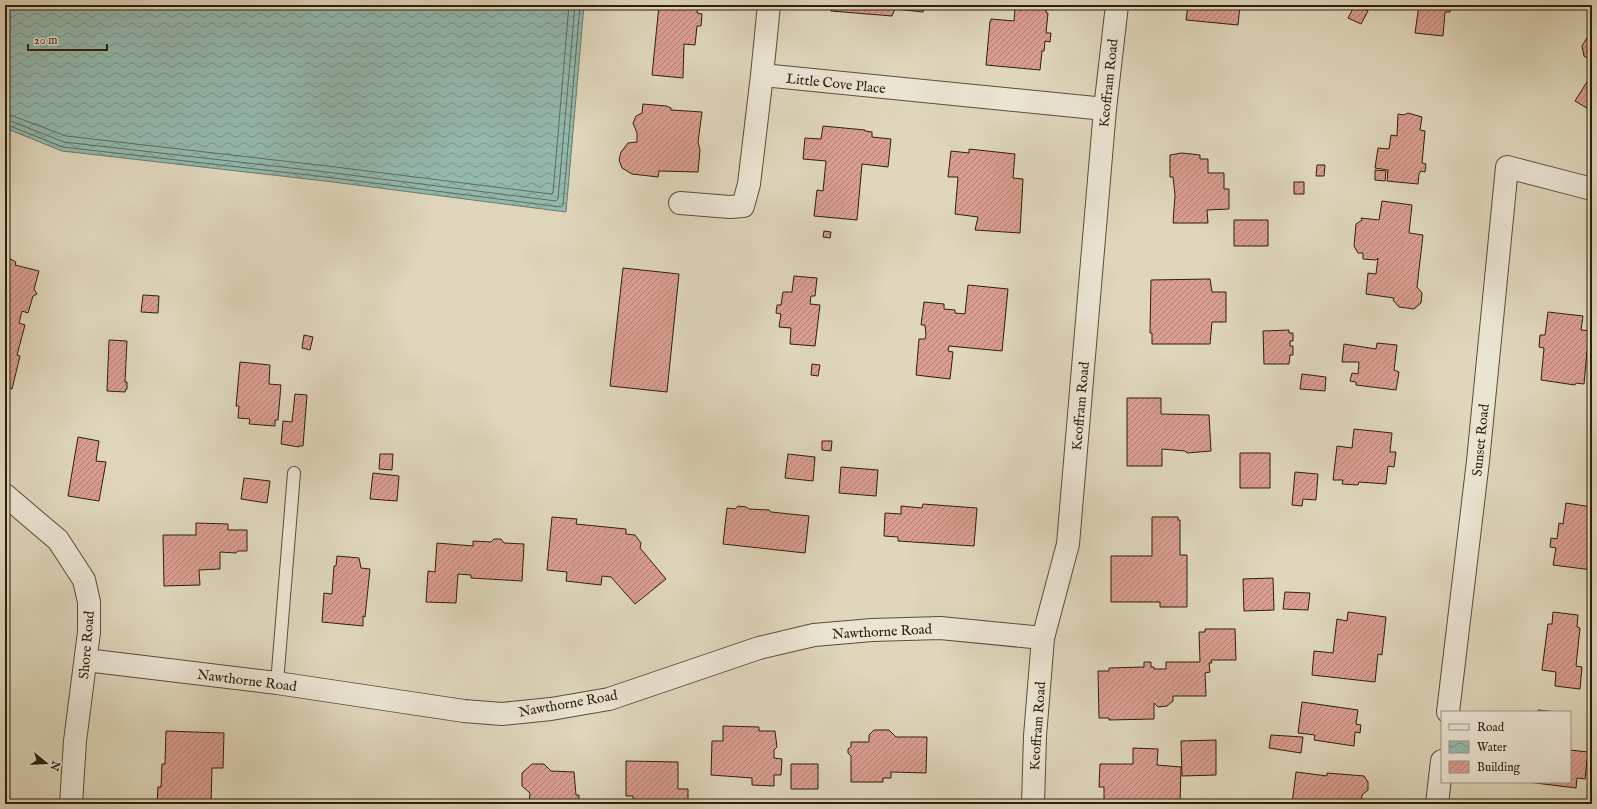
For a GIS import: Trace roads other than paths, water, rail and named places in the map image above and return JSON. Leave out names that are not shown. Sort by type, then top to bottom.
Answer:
[{"type":"street","points":[[680,202],[730,208],[743,206],[749,184],[769,5]]},
{"type":"street","name":"Keoffram Road","points":[[1033,804],[1035,736],[1043,638],[1068,544],[1105,109],[1117,5]]},
{"type":"street","name":"Little Cove Place","points":[[762,75],[1105,109]]},
{"type":"street","name":"Sunset Road","points":[[1448,711],[1478,461],[1507,167],[1592,189]]},
{"type":"street","name":"Shore Road","points":[[5,495],[58,540],[84,580],[89,602],[89,632],[75,741],[72,804]]},
{"type":"street","name":"Nawthorne Road","points":[[86,660],[277,683],[464,710],[502,714],[551,709],[609,699],[751,650],[814,635],[872,630],[940,628],[1043,638]]},
{"type":"street","points":[[1437,804],[1441,769]]},
{"type":"lane","points":[[277,683],[294,473]]},
{"type":"water","points":[[5,5],[584,5],[566,212],[325,181],[62,151],[5,128]]}]
